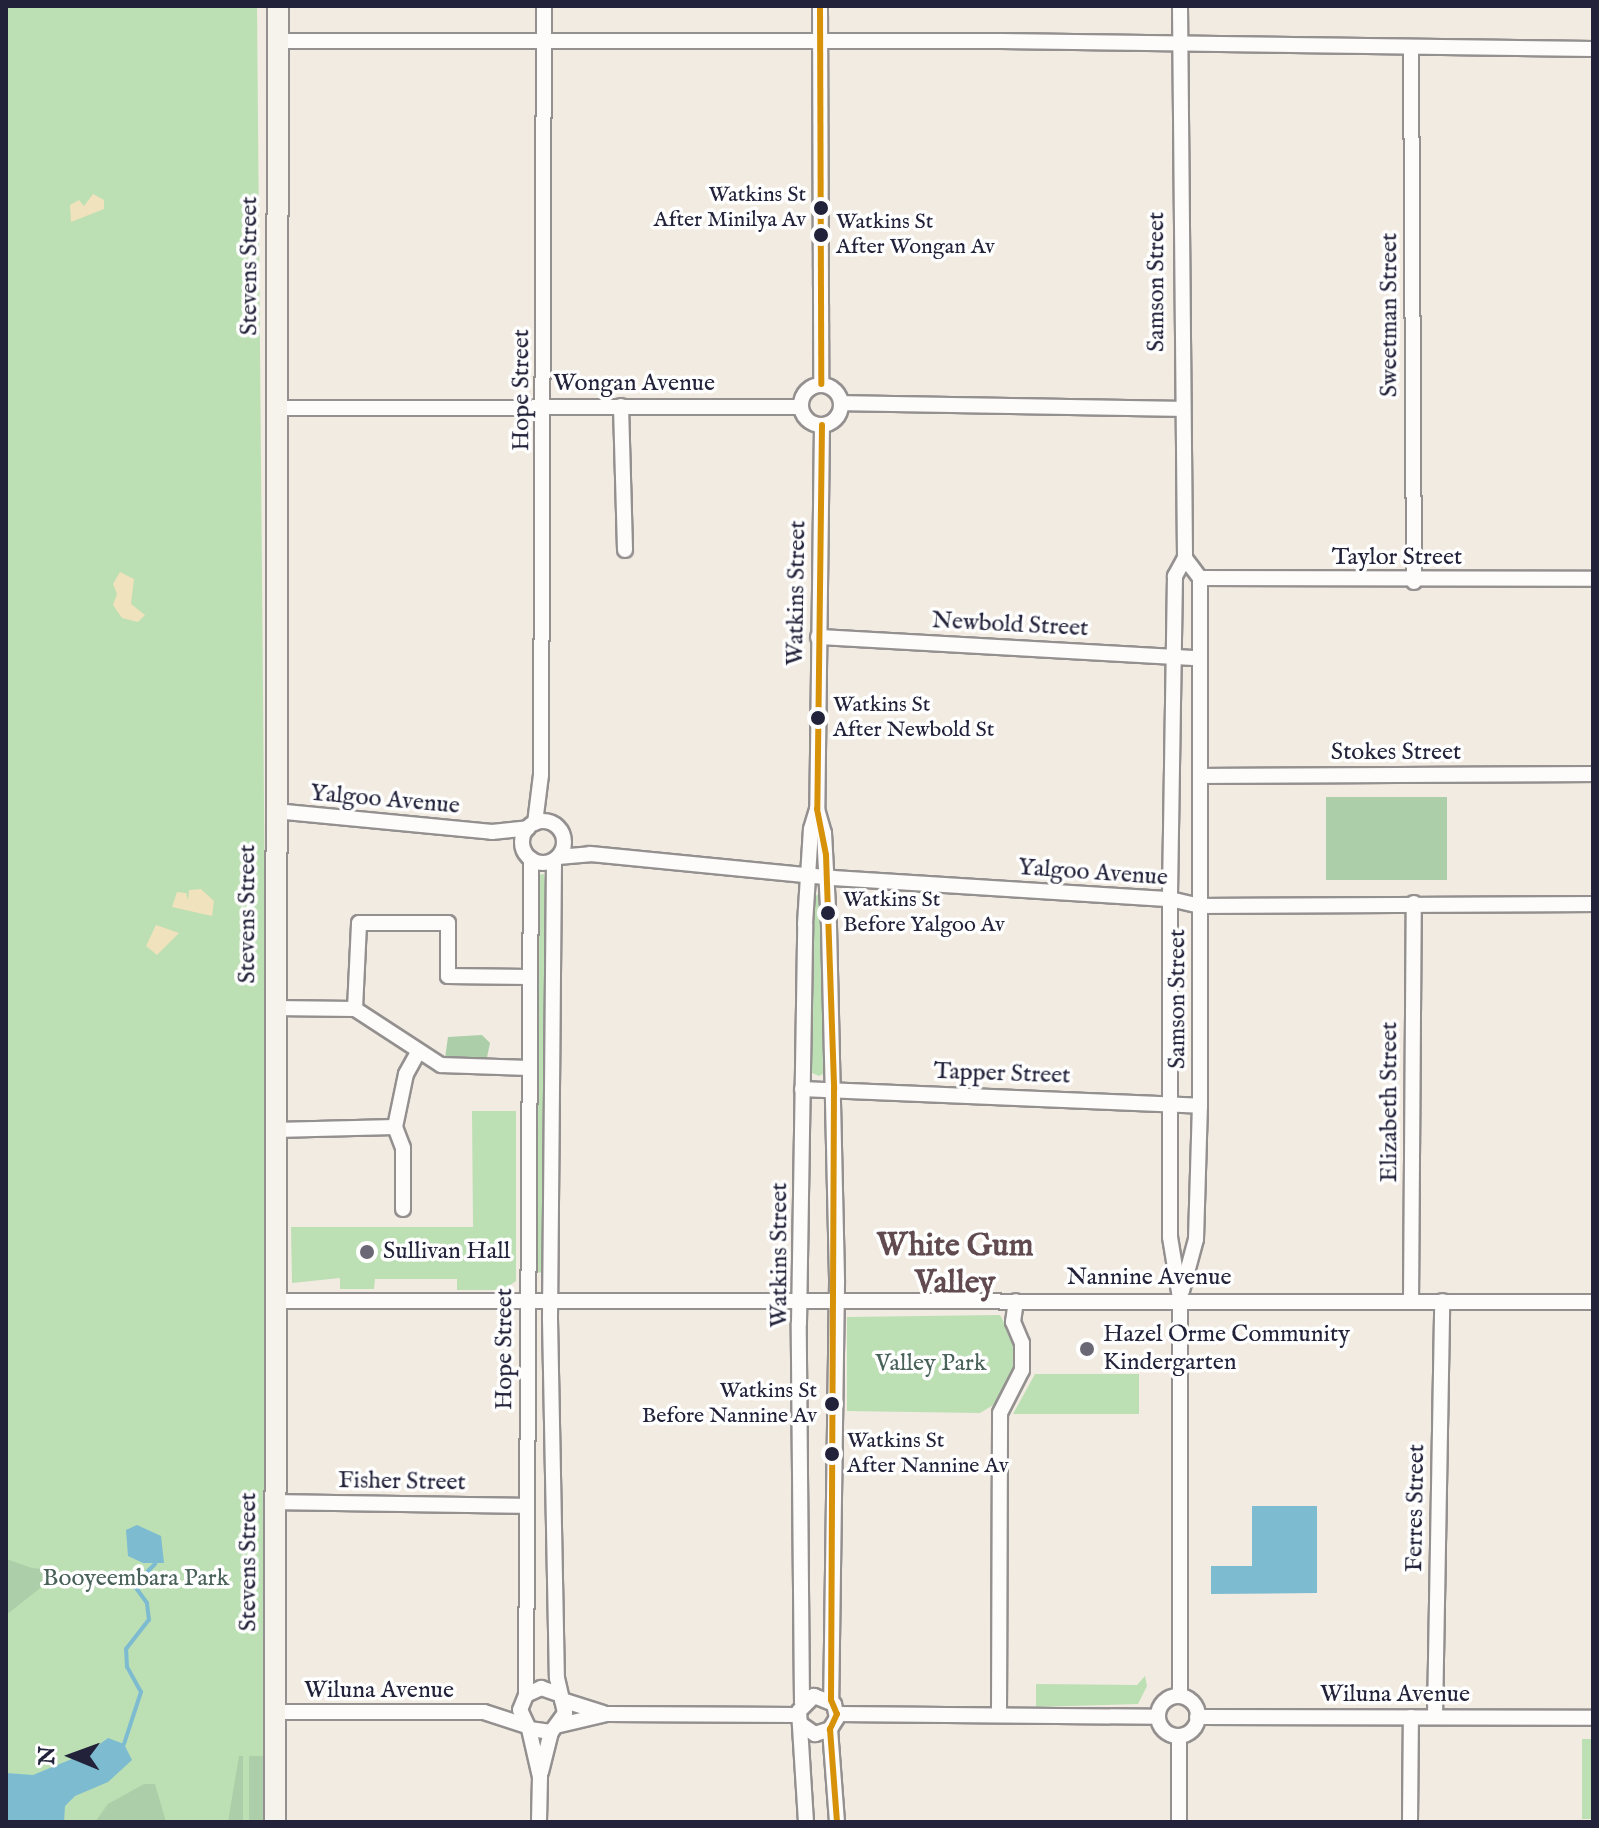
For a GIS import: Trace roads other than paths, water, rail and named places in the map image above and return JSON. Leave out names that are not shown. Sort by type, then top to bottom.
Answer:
[{"type":"street","name":"Stevens Street","points":[[275,1822],[278,6]]},
{"type":"street","name":"Hope Street","points":[[531,825],[541,775],[544,6]]},
{"type":"street","points":[[820,6],[821,384]]},
{"type":"street","name":"Samson Street","points":[[1180,6],[1180,409],[1185,558],[1175,576],[1170,899],[1170,1237],[1180,1298],[1180,1696]]},
{"type":"street","points":[[278,41],[819,41],[1593,49]]},
{"type":"street","name":"Sweetman Street","points":[[1411,47],[1414,582]]},
{"type":"street","points":[[821,384],[832,388],[841,403],[837,416],[822,425],[810,422],[800,407],[804,394],[821,384]]},
{"type":"street","points":[[841,403],[1180,409]]},
{"type":"street","points":[[621,406],[625,550]]},
{"type":"street","name":"Wongan Avenue","points":[[275,408],[800,407]]},
{"type":"street","name":"Watkins Street","points":[[806,1822],[801,1714],[802,1089],[807,875],[817,809],[822,425]]},
{"type":"street","points":[[1185,558],[1200,578]]},
{"type":"street","name":"Samson Street","points":[[1180,1298],[1196,1239],[1200,1106],[1200,578]]},
{"type":"street","name":"Taylor Street","points":[[1200,578],[1414,582],[1593,579]]},
{"type":"street","name":"Newbold Street","points":[[818,637],[1199,658]]},
{"type":"street","name":"Stokes Street","points":[[1200,776],[1593,774]]},
{"type":"street","name":"Hope Street","points":[[541,775],[552,823]]},
{"type":"street","name":"Watkins Street","points":[[817,809],[827,878],[834,1089],[836,1302],[831,1700]]},
{"type":"street","name":"Yalgoo Avenue","points":[[275,811],[492,832],[531,825]]},
{"type":"street","points":[[552,823],[564,838],[556,859],[531,859],[522,844],[531,825],[552,823]]},
{"type":"street","name":"Yalgoo Avenue","points":[[492,832],[522,844]]},
{"type":"street","name":"Yalgoo Avenue","points":[[564,838],[590,854]]},
{"type":"street","name":"Yalgoo Avenue","points":[[556,859],[590,854],[827,878],[1170,899],[1200,906],[1593,904]]},
{"type":"street","name":"Hope Street","points":[[526,1727],[531,859]]},
{"type":"street","name":"Hope Street","points":[[556,859],[550,1305],[560,1697],[556,1728]]},
{"type":"street","name":"Elizabeth Street","points":[[1411,1301],[1414,903]]},
{"type":"street","points":[[355,1009],[359,923],[448,923],[448,976],[529,977]]},
{"type":"street","points":[[274,1008],[355,1009],[418,1052],[454,1068],[529,1068]]},
{"type":"street","points":[[403,1209],[403,1148],[395,1127],[406,1074],[418,1052]]},
{"type":"street","name":"Tapper Street","points":[[802,1089],[1200,1106]]},
{"type":"street","points":[[275,1130],[395,1127]]},
{"type":"street","name":"Nannine Avenue","points":[[274,1301],[550,1305],[1180,1298],[1593,1302]]},
{"type":"street","points":[[999,1715],[1000,1413],[1022,1370],[1022,1343],[1013,1322],[1016,1301]]},
{"type":"street","name":"Ferres Street","points":[[1435,1717],[1442,1301]]},
{"type":"street","name":"Fisher Street","points":[[276,1502],[527,1506]]},
{"type":"street","name":"Wiluna Avenue","points":[[275,1712],[484,1712],[524,1698],[541,1688],[560,1697]]},
{"type":"street","points":[[801,1714],[814,1696],[831,1700],[837,1714],[830,1729],[837,1822]]},
{"type":"street","points":[[1180,1696],[1193,1703],[1197,1717],[1192,1730],[1179,1736],[1164,1731],[1158,1717],[1164,1702],[1180,1696]]},
{"type":"street","points":[[560,1697],[607,1714]]},
{"type":"street","name":"Wiluna Avenue","points":[[484,1712],[526,1727],[556,1728]]},
{"type":"street","points":[[539,1822],[540,1777],[556,1728],[607,1714],[801,1714]]},
{"type":"street","points":[[801,1714],[815,1734],[830,1729]]},
{"type":"street","points":[[837,1714],[1158,1717]]},
{"type":"street","name":"Wiluna Avenue","points":[[1197,1717],[1593,1718]]},
{"type":"street","points":[[1410,1822],[1411,1717]]},
{"type":"street","points":[[526,1727],[540,1777]]},
{"type":"street","points":[[1179,1736],[1179,1822]]},
{"type":"water","points":[[1252,1506],[1317,1506],[1317,1593],[1211,1594],[1211,1566],[1252,1566]]},
{"type":"water","points":[[137,1525],[161,1536],[164,1563],[143,1563],[128,1556],[126,1530]]},
{"type":"water","points":[[108,1738],[124,1744],[132,1760],[108,1782],[75,1796],[65,1806],[64,1822],[6,1822],[6,1773],[33,1775],[89,1752]]},
{"type":"waterway","points":[[124,1744],[141,1692],[127,1667],[126,1649],[149,1620],[147,1603],[134,1585],[155,1564]]},
{"type":"place","name":"Watkins St After Minilya Av","points":[[821,208]]},
{"type":"place","name":"Watkins St After Wongan Av","points":[[821,235]]},
{"type":"place","name":"Watkins St After Newbold St","points":[[818,718]]},
{"type":"place","name":"Watkins St Before Yalgoo Av","points":[[828,913]]},
{"type":"place","name":"Sullivan Hall","points":[[367,1252]]},
{"type":"place","name":"Hazel Orme Community Kindergarten","points":[[1087,1349]]},
{"type":"place","name":"Watkins St Before Nannine Av","points":[[832,1404]]},
{"type":"place","name":"Watkins St After Nannine Av","points":[[832,1454]]},
{"type":"district","name":"White Gum Valley","points":[[955,1266]]},
{"type":"park label","name":"Valley Park","points":[[931,1364]]},
{"type":"park label","name":"Booyeembara Park","points":[[136,1579]]}]
